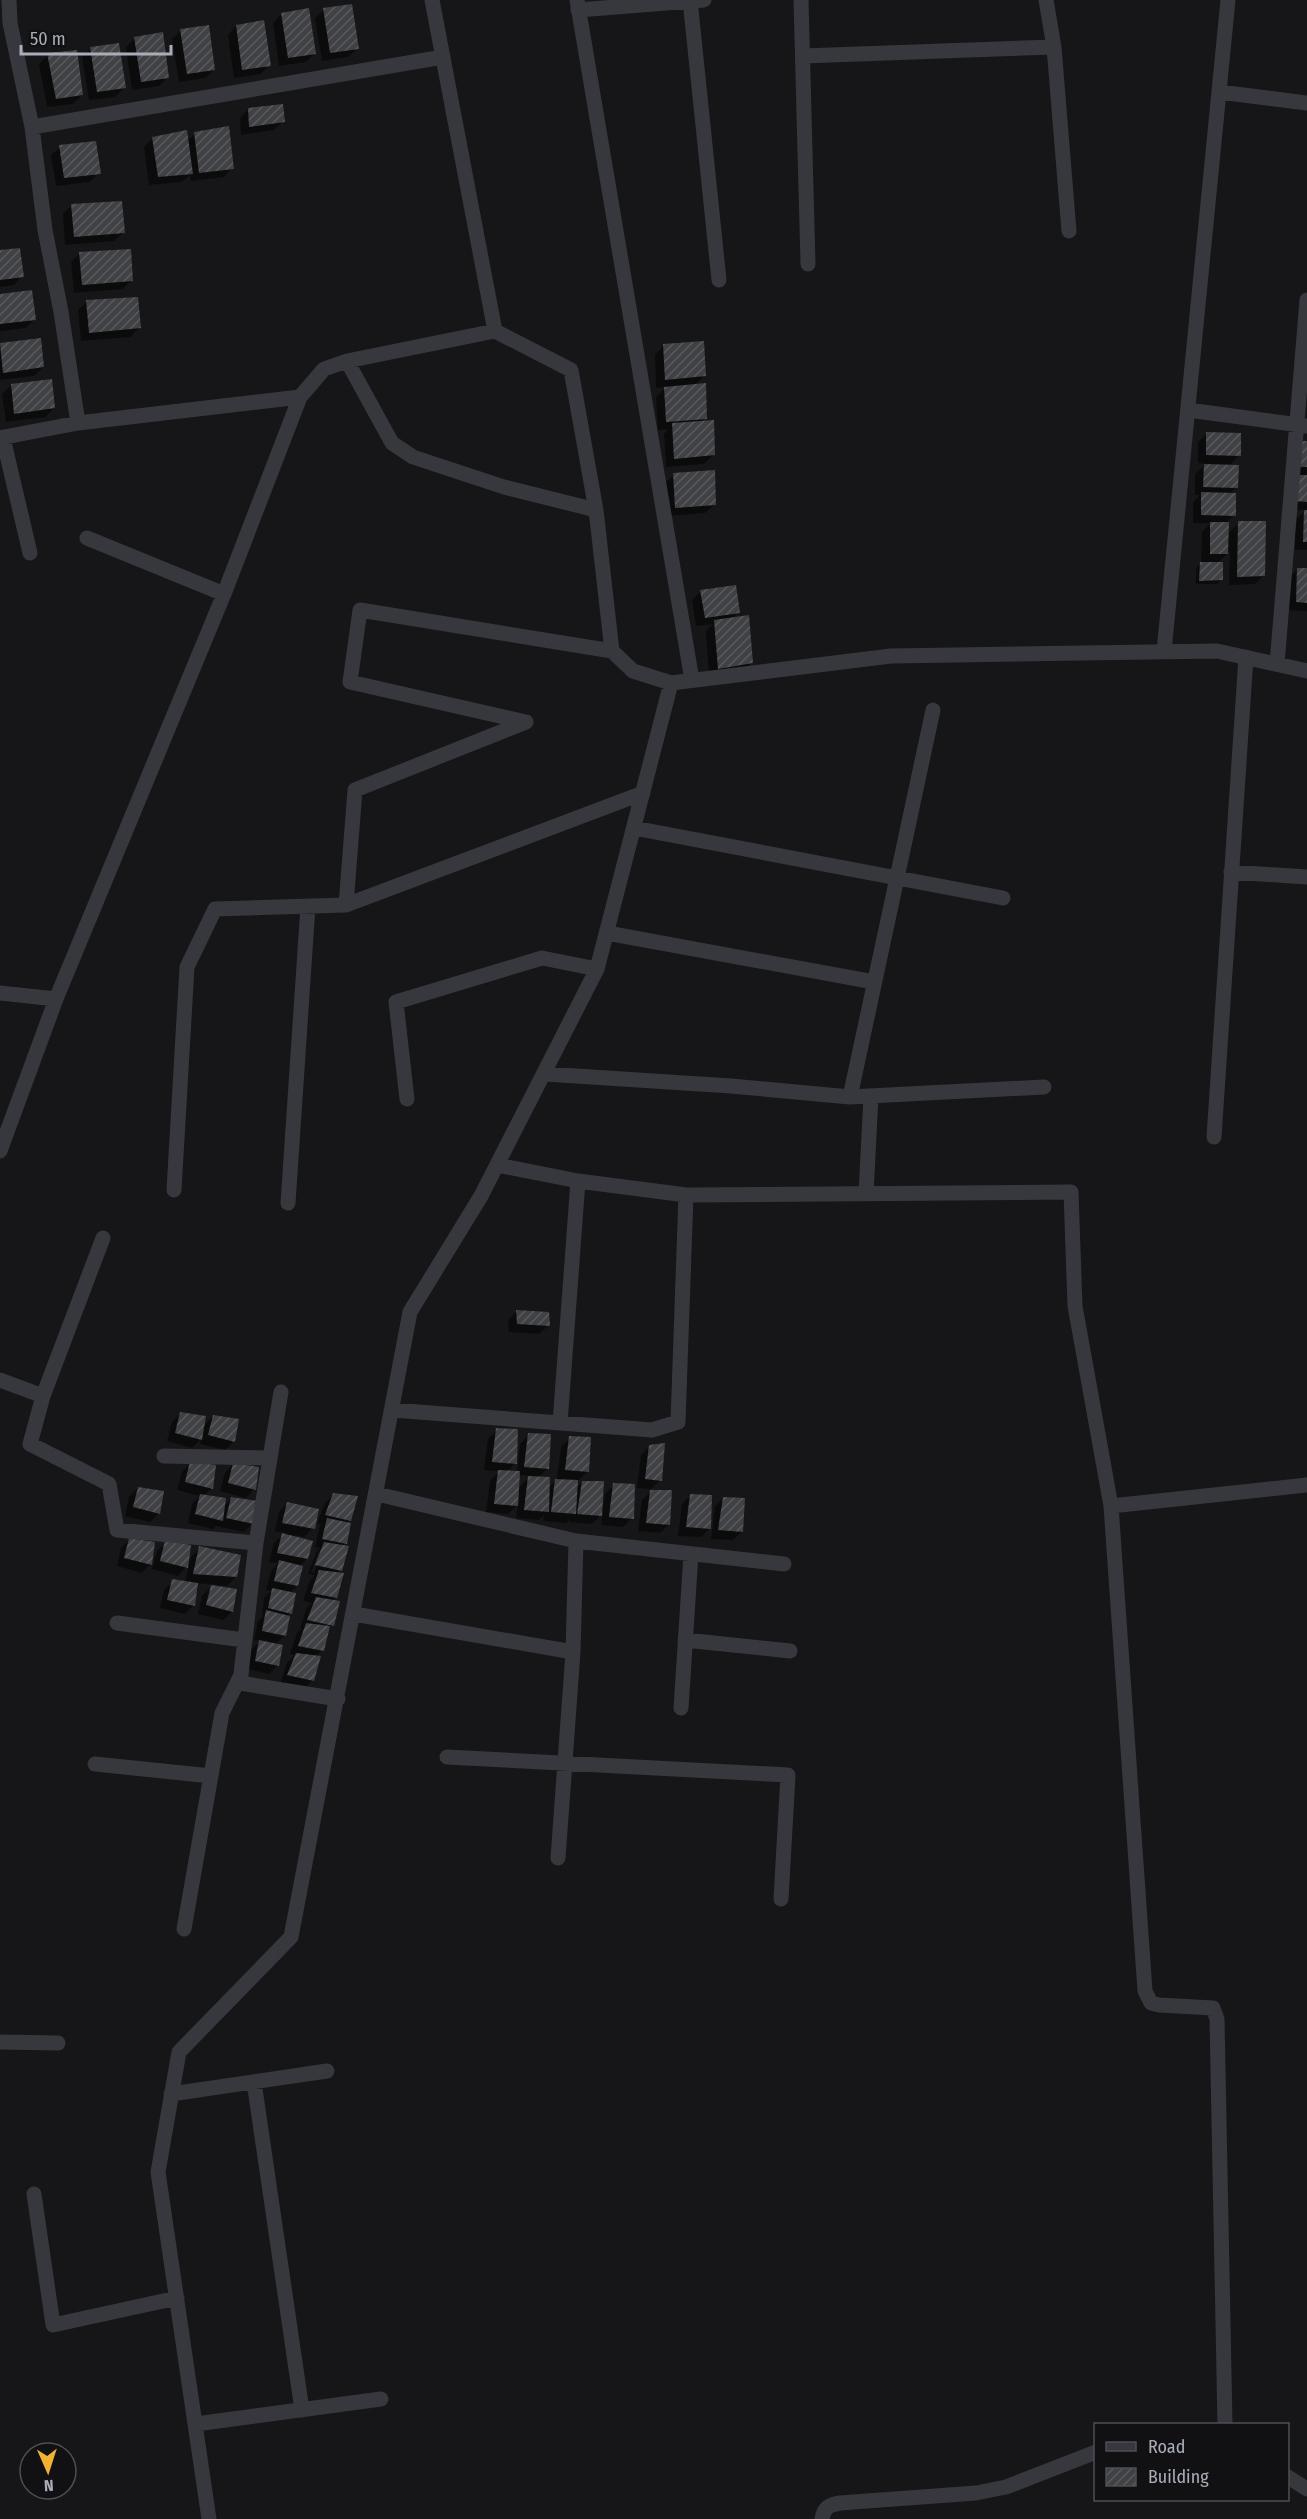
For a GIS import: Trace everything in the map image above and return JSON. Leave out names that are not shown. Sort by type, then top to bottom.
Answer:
[{"type":"street","points":[[9,0],[5,24],[32,127],[45,230],[61,312],[78,423]]},
{"type":"street","points":[[432,0],[495,332]]},
{"type":"street","points":[[692,680],[578,5],[695,0],[719,280]]},
{"type":"street","points":[[801,0],[808,264]]},
{"type":"street","points":[[1046,0],[1054,47],[1069,231]]},
{"type":"street","points":[[1164,651],[1228,0]]},
{"type":"street","points":[[803,56],[1054,47]]},
{"type":"street","points":[[32,127],[443,57]]},
{"type":"street","points":[[1220,92],[1307,103]]},
{"type":"street","points":[[1276,664],[1302,426],[1307,300]]},
{"type":"street","points":[[0,1151],[6,1115],[224,594],[300,397],[324,369],[347,361],[495,332],[571,370],[596,510],[612,651]]},
{"type":"street","points":[[347,361],[392,443],[413,457],[504,487],[596,510]]},
{"type":"street","points":[[30,553],[1,438],[78,423],[300,397]]},
{"type":"street","points":[[1188,410],[1302,426]]},
{"type":"street","points":[[87,538],[224,594]]},
{"type":"street","points":[[346,905],[355,790],[526,723],[350,682],[360,610],[612,651],[633,671],[672,683],[891,656],[1217,651],[1307,671]]},
{"type":"street","points":[[1214,1137],[1246,657]]},
{"type":"street","points":[[209,2519],[158,2172],[179,2052],[291,1937],[410,1312],[481,1196],[597,969],[672,683]]},
{"type":"street","points":[[850,1098],[933,710]]},
{"type":"street","points":[[174,1190],[186,967],[215,909],[346,905],[643,793]]},
{"type":"street","points":[[634,828],[1003,898]]},
{"type":"street","points":[[1231,872],[1307,877]]},
{"type":"street","points":[[288,1203],[308,906]]},
{"type":"street","points":[[607,933],[874,982]]},
{"type":"street","points":[[408,1099],[396,1002],[542,958],[597,969]]},
{"type":"street","points":[[0,993],[56,999]]},
{"type":"street","points":[[545,1074],[731,1086],[850,1098],[1044,1087]]},
{"type":"street","points":[[866,1194],[871,1096]]},
{"type":"street","points":[[497,1165],[578,1181],[686,1195],[1071,1192],[1076,1306],[1112,1506],[1145,1991],[1151,2003],[1213,2008],[1217,2019],[1225,2423]]},
{"type":"street","points":[[560,1423],[578,1181]]},
{"type":"street","points":[[392,1410],[652,1430],[678,1422],[686,1195]]},
{"type":"street","points":[[103,1238],[42,1396],[30,1444],[109,1484],[117,1530],[256,1543]]},
{"type":"street","points":[[0,1380],[42,1396]]},
{"type":"street","points":[[280,1392],[256,1543],[240,1683],[338,1699]]},
{"type":"street","points":[[164,1456],[270,1458]]},
{"type":"street","points":[[1112,1506],[1307,1485]]},
{"type":"street","points":[[376,1494],[576,1541],[784,1564]]},
{"type":"street","points":[[558,1858],[573,1652],[576,1541]]},
{"type":"street","points":[[681,1708],[691,1554]]},
{"type":"street","points":[[354,1614],[573,1652]]},
{"type":"street","points":[[117,1623],[244,1640]]},
{"type":"street","points":[[685,1640],[790,1651]]},
{"type":"street","points":[[184,1929],[222,1713],[241,1675]]},
{"type":"street","points":[[447,1757],[788,1775],[782,1899]]},
{"type":"street","points":[[95,1764],[211,1776]]},
{"type":"street","points":[[0,2042],[58,2043]]},
{"type":"street","points":[[171,2094],[327,2071]]},
{"type":"street","points":[[254,2082],[302,2410]]},
{"type":"street","points":[[34,2194],[53,2325],[177,2298]]},
{"type":"street","points":[[196,2424],[381,2398]]},
{"type":"street","points":[[822,2519],[824,2510],[830,2505],[840,2503],[976,2493],[1006,2487],[1094,2452]]},
{"type":"street","points":[[1289,2478],[1307,2489]]},
{"type":"building","points":[[352,4],[359,49],[330,53],[323,8]]},
{"type":"building","points":[[309,8],[316,54],[288,58],[281,13]]},
{"type":"building","points":[[264,20],[271,66],[242,70],[236,25]]},
{"type":"building","points":[[209,25],[215,70],[187,74],[180,29]]},
{"type":"building","points":[[163,32],[169,78],[141,82],[134,37]]},
{"type":"building","points":[[119,43],[126,88],[97,92],[90,47]]},
{"type":"building","points":[[77,50],[83,95],[56,99],[47,53]]},
{"type":"building","points":[[283,104],[285,122],[249,127],[248,108]]},
{"type":"building","points":[[229,126],[234,169],[199,173],[194,132]]},
{"type":"building","points":[[187,130],[193,174],[158,177],[152,137]]},
{"type":"building","points":[[96,141],[101,174],[64,178],[59,145]]},
{"type":"building","points":[[122,201],[125,233],[74,237],[71,204]]},
{"type":"building","points":[[20,248],[24,277],[0,280],[0,250]]},
{"type":"building","points":[[131,249],[133,281],[82,285],[79,252]]},
{"type":"building","points":[[32,290],[36,320],[0,324],[0,294]]},
{"type":"building","points":[[138,297],[141,328],[89,333],[86,300]]},
{"type":"building","points":[[41,338],[44,367],[3,373],[0,343]]},
{"type":"building","points":[[704,341],[706,376],[665,380],[663,344]]},
{"type":"building","points":[[52,379],[55,408],[14,414],[11,384]]},
{"type":"building","points":[[706,383],[707,419],[666,422],[664,387]]},
{"type":"building","points":[[714,420],[715,455],[674,459],[672,423]]},
{"type":"building","points":[[1206,432],[1241,433],[1241,456],[1206,455]]},
{"type":"building","points":[[1302,441],[1307,441],[1307,467],[1300,467]]},
{"type":"building","points":[[1204,464],[1239,465],[1238,488],[1203,487]]},
{"type":"building","points":[[715,470],[716,505],[675,508],[673,473]]},
{"type":"building","points":[[1298,475],[1307,475],[1307,502],[1295,501]]},
{"type":"building","points":[[1201,492],[1236,493],[1236,516],[1201,515]]},
{"type":"building","points":[[1304,510],[1307,510],[1307,542],[1303,542]]},
{"type":"building","points":[[1238,521],[1266,521],[1265,576],[1237,577]]},
{"type":"building","points":[[1210,522],[1229,522],[1228,554],[1210,554]]},
{"type":"building","points":[[1200,562],[1223,562],[1223,580],[1199,581]]},
{"type":"building","points":[[1297,568],[1307,568],[1307,603],[1296,602]]},
{"type":"building","points":[[736,585],[740,613],[705,618],[700,590]]},
{"type":"building","points":[[749,615],[753,663],[718,669],[714,620]]},
{"type":"building","points":[[516,1310],[549,1312],[550,1326],[517,1324]]},
{"type":"building","points":[[180,1412],[206,1416],[202,1440],[175,1433]]},
{"type":"building","points":[[213,1415],[239,1419],[235,1442],[208,1435]]},
{"type":"building","points":[[496,1428],[518,1429],[517,1464],[492,1462]]},
{"type":"building","points":[[528,1433],[551,1434],[549,1469],[524,1467]]},
{"type":"building","points":[[569,1436],[591,1437],[589,1472],[565,1470]]},
{"type":"building","points":[[665,1443],[662,1481],[645,1479],[649,1445]]},
{"type":"building","points":[[190,1461],[216,1465],[213,1489],[185,1482]]},
{"type":"building","points":[[233,1463],[259,1467],[256,1490],[228,1483]]},
{"type":"building","points":[[498,1470],[520,1471],[518,1506],[494,1504]]},
{"type":"building","points":[[528,1476],[550,1477],[549,1512],[524,1510]]},
{"type":"building","points":[[555,1479],[578,1480],[576,1514],[551,1512]]},
{"type":"building","points":[[582,1481],[604,1481],[602,1516],[577,1514]]},
{"type":"building","points":[[613,1483],[635,1484],[634,1519],[609,1517]]},
{"type":"building","points":[[138,1487],[164,1491],[160,1514],[133,1507]]},
{"type":"building","points":[[650,1490],[672,1490],[670,1525],[646,1523]]},
{"type":"building","points":[[333,1493],[358,1496],[351,1521],[325,1515]]},
{"type":"building","points":[[200,1494],[226,1498],[223,1521],[195,1514]]},
{"type":"building","points":[[690,1494],[712,1495],[711,1529],[686,1527]]},
{"type":"building","points":[[231,1497],[257,1501],[254,1524],[226,1518]]},
{"type":"building","points":[[723,1497],[745,1498],[743,1532],[718,1530]]},
{"type":"building","points":[[287,1502],[319,1509],[315,1529],[282,1523]]},
{"type":"building","points":[[327,1518],[351,1523],[347,1544],[322,1539]]},
{"type":"building","points":[[282,1533],[313,1541],[308,1559],[277,1553]]},
{"type":"building","points":[[129,1538],[155,1542],[152,1565],[124,1558]]},
{"type":"building","points":[[165,1540],[191,1545],[188,1568],[160,1561]]},
{"type":"building","points":[[324,1542],[349,1546],[342,1571],[315,1565]]},
{"type":"building","points":[[199,1546],[241,1555],[237,1577],[193,1574]]},
{"type":"building","points":[[279,1560],[303,1566],[298,1586],[274,1581]]},
{"type":"building","points":[[319,1570],[344,1573],[337,1598],[311,1593]]},
{"type":"building","points":[[172,1579],[198,1583],[195,1606],[167,1600]]},
{"type":"building","points":[[211,1585],[237,1589],[233,1612],[206,1605]]},
{"type":"building","points":[[272,1588],[296,1593],[292,1614],[268,1608]]},
{"type":"building","points":[[316,1597],[340,1601],[334,1626],[307,1620]]},
{"type":"building","points":[[266,1610],[290,1616],[286,1636],[262,1631]]},
{"type":"building","points":[[306,1623],[330,1626],[324,1651],[298,1646]]},
{"type":"building","points":[[259,1640],[283,1645],[279,1666],[255,1661]]},
{"type":"building","points":[[296,1653],[321,1656],[314,1681],[287,1675]]}]
